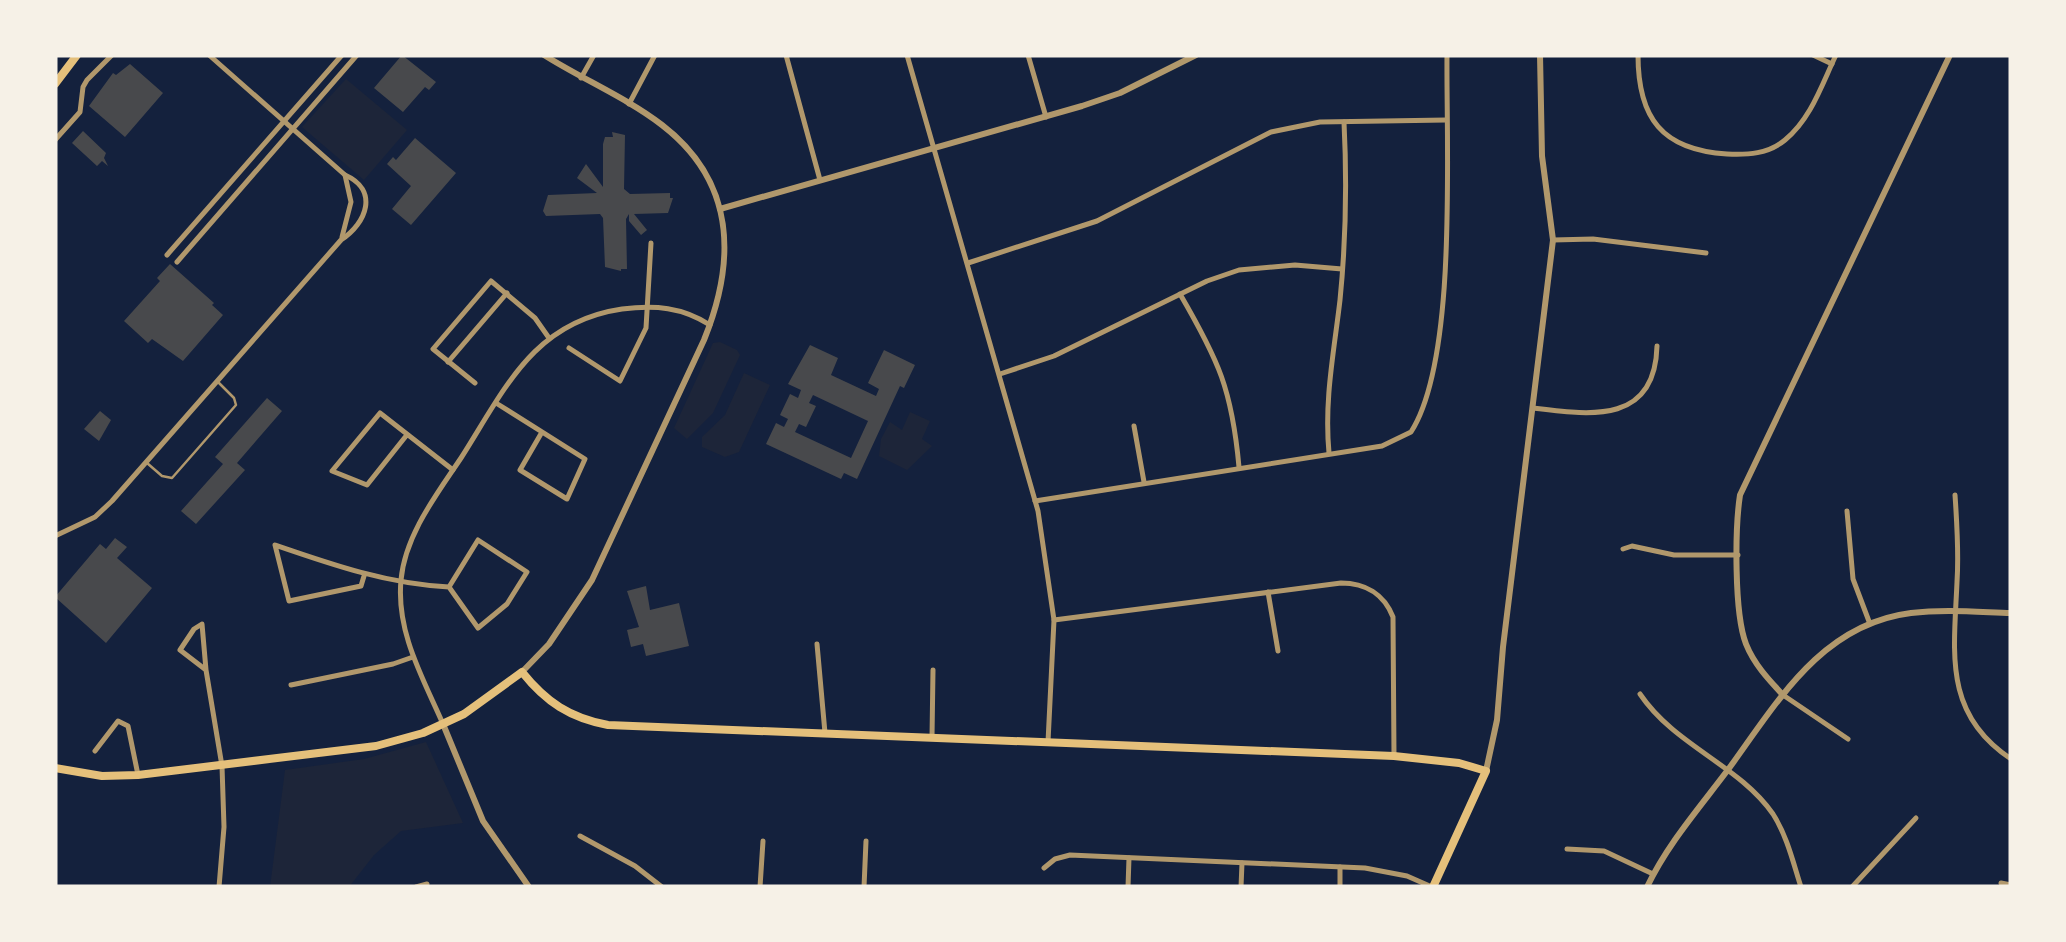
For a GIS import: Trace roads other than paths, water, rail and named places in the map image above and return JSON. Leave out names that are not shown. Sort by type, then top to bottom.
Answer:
[{"type":"main road","points":[[55,84],[77,55]]},
{"type":"main road","points":[[55,770],[102,776],[138,775],[376,746],[443,724],[490,697],[522,672],[556,707],[587,721],[608,725],[1394,756],[1459,763],[1486,771],[1432,887]]},
{"type":"street","points":[[55,140],[80,112],[83,87],[112,55]]},
{"type":"street","points":[[55,536],[95,517],[341,240],[362,222],[366,204],[360,185],[209,55]]},
{"type":"street","points":[[167,255],[342,55]]},
{"type":"street","points":[[177,262],[357,55]]},
{"type":"street","points":[[522,672],[563,626],[592,580],[710,325],[724,272],[725,244],[720,209],[696,159],[662,125],[544,55]]},
{"type":"street","points":[[581,78],[594,55]]},
{"type":"street","points":[[629,104],[656,55]]},
{"type":"street","points":[[786,55],[820,180]]},
{"type":"street","points":[[907,55],[1036,501],[1054,620],[1048,742]]},
{"type":"street","points":[[1028,55],[1046,117]]},
{"type":"street","points":[[720,209],[1046,117],[1120,93],[1196,55]]},
{"type":"street","points":[[1036,501],[1382,446],[1399,440],[1415,426],[1429,394],[1442,303],[1447,55]]},
{"type":"street","points":[[1486,771],[1498,720],[1554,240],[1542,156],[1540,55]]},
{"type":"street","points":[[1638,55],[1640,91],[1650,118],[1659,129],[1684,146],[1732,154],[1761,152],[1789,137],[1808,113],[1836,55]]},
{"type":"street","points":[[1814,55],[1832,64]]},
{"type":"street","points":[[1848,738],[1783,695],[1762,672],[1746,644],[1740,617],[1738,506],[1744,483],[1950,55]]},
{"type":"street","points":[[967,263],[1097,221],[1271,132],[1320,122],[1446,120]]},
{"type":"street","points":[[1329,453],[1327,388],[1348,202],[1344,122]]},
{"type":"street","points":[[341,240],[351,202],[345,175]]},
{"type":"street","points":[[1554,240],[1593,240],[1706,253]]},
{"type":"street","points":[[569,348],[620,380],[646,328],[651,243]]},
{"type":"street","points":[[1000,374],[1054,356],[1180,294],[1239,270],[1295,265],[1342,270]]},
{"type":"street","points":[[475,383],[432,349],[491,281],[535,318],[549,338]]},
{"type":"street","points":[[448,362],[507,293]]},
{"type":"street","points":[[1180,294],[1209,344],[1227,386],[1234,411],[1239,467]]},
{"type":"street","points":[[529,887],[483,821],[413,656],[402,615],[401,580],[412,540],[496,403],[527,358],[549,338],[592,315],[648,306],[688,312],[710,325]]},
{"type":"street","points":[[1533,408],[1592,414],[1626,406],[1650,381],[1657,346]]},
{"type":"street","points":[[496,403],[542,432],[584,460],[567,499],[520,470],[542,432]]},
{"type":"street","points":[[406,436],[367,485],[332,471],[380,413],[453,470]]},
{"type":"street","points":[[1134,426],[1144,482]]},
{"type":"street","points":[[1955,495],[1955,661],[1959,695],[1979,732],[2011,759]]},
{"type":"street","points":[[1847,511],[1853,580],[1870,624]]},
{"type":"street","points":[[478,540],[527,572],[507,604],[478,628],[449,587],[478,540]]},
{"type":"street","points":[[364,576],[362,586],[290,601],[275,544],[364,576],[449,587]]},
{"type":"street","points":[[1623,549],[1632,546],[1674,554],[1738,555]]},
{"type":"street","points":[[1054,620],[1347,582],[1366,587],[1384,599],[1394,616],[1394,756]]},
{"type":"street","points":[[1268,592],[1278,651]]},
{"type":"street","points":[[1646,887],[1783,695],[1824,650],[1870,624],[1907,613],[2011,613]]},
{"type":"street","points":[[206,670],[180,650],[202,624],[222,766],[224,827],[220,887]]},
{"type":"street","points":[[817,644],[825,734]]},
{"type":"street","points":[[291,685],[393,664],[413,656]]},
{"type":"street","points":[[932,738],[933,670]]},
{"type":"street","points":[[1640,694],[1666,725],[1755,793],[1774,816],[1801,887]]},
{"type":"street","points":[[95,750],[118,721],[128,726],[138,775]]},
{"type":"street","points":[[1852,887],[1916,818]]},
{"type":"street","points":[[580,836],[635,866],[662,887]]},
{"type":"street","points":[[760,887],[763,841]]},
{"type":"street","points":[[864,887],[866,841]]},
{"type":"street","points":[[1567,849],[1604,851],[1653,874]]},
{"type":"street","points":[[1044,868],[1055,859],[1070,855],[1340,867],[1386,871],[1432,887]]},
{"type":"street","points":[[1128,887],[1129,858]]},
{"type":"street","points":[[1242,863],[1242,887]]},
{"type":"street","points":[[1340,867],[1340,887]]},
{"type":"street","points":[[2000,882],[2011,886]]},
{"type":"street","points":[[416,887],[427,884]]},
{"type":"lane","points":[[146,462],[167,478],[182,468],[236,405],[218,382]]}]
